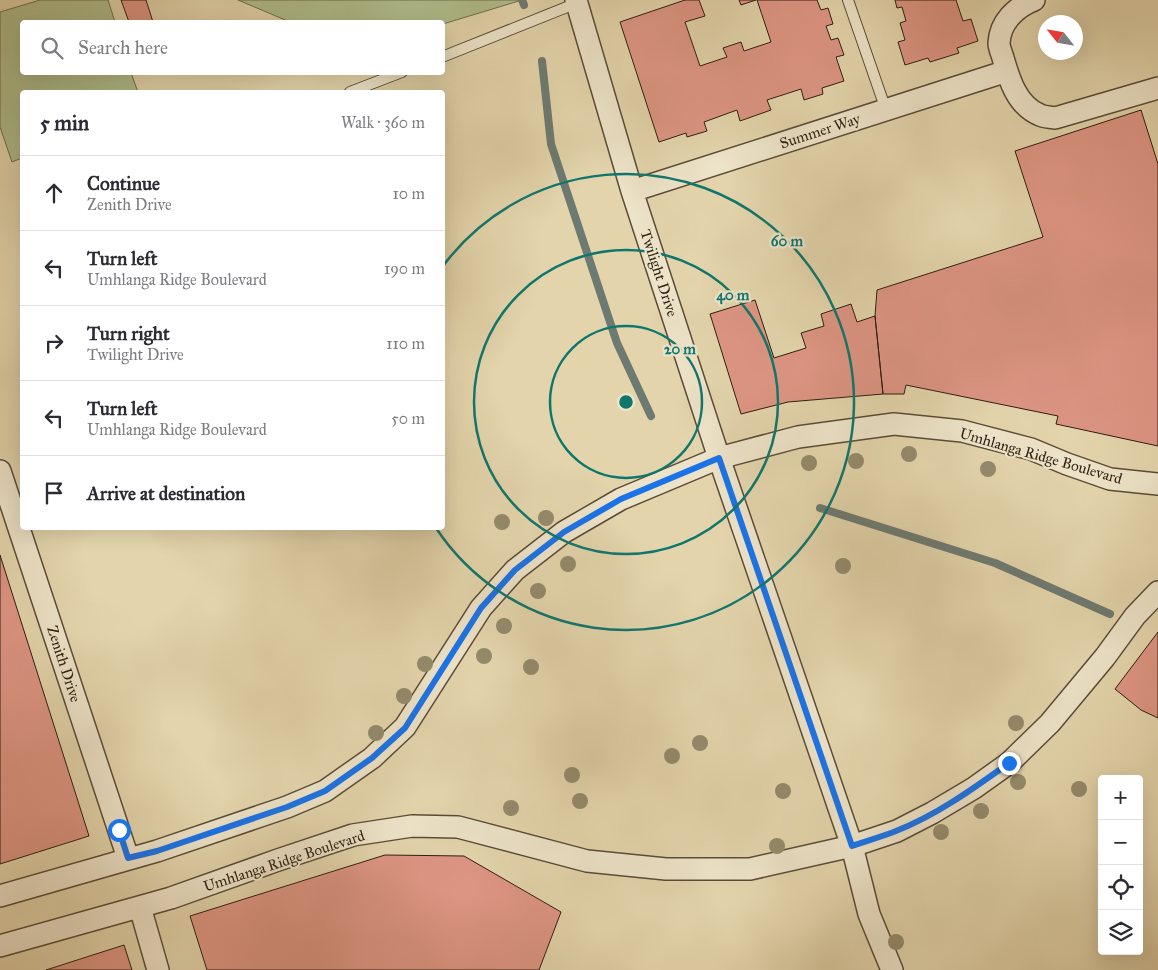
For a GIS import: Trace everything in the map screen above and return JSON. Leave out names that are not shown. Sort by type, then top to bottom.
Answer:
[{"type":"street","points":[[1034,0],[1023,4],[1010,15],[1002,30],[999,44],[1016,93],[1026,106],[1040,116],[1055,118],[1158,88]]},
{"type":"street","name":"Twilight Drive","points":[[576,1],[632,191],[719,458],[852,846],[869,914],[892,970]]},
{"type":"street","name":"Summer Way","points":[[632,191],[1007,71]]},
{"type":"street","name":"Umhlanga Ridge Boulevard","points":[[0,896],[157,851],[278,810],[325,791],[372,758],[405,728],[481,608],[515,570],[564,532],[621,499],[719,458],[798,437],[894,424],[962,430],[1030,449],[1110,479],[1158,484]]},
{"type":"street","name":"Zenith Drive","points":[[0,470],[128,858]]},
{"type":"street","name":"Umhlanga Ridge Boulevard","points":[[0,946],[171,898],[353,836],[412,826],[458,827],[587,861],[666,869],[750,869],[852,846],[897,830],[932,813],[974,788],[1009,763],[1050,723],[1105,657],[1135,616],[1158,592]]},
{"type":"street","points":[[140,907],[158,970]]},
{"type":"lane","points":[[848,0],[886,110]]},
{"type":"lane","points":[[445,56],[576,1]]},
{"type":"lane","points":[[355,90],[394,75]]},
{"type":"green space","points":[[40,0],[108,0],[114,20],[20,20],[20,75],[132,75],[137,90],[20,90],[20,159],[12,162],[0,127],[0,12]]},
{"type":"green space","points":[[238,0],[522,0],[445,23],[445,20],[285,20]]},
{"type":"building","points":[[121,0],[146,0],[152,20],[128,20]]},
{"type":"building","points":[[685,0],[699,0],[705,16],[685,22],[700,66],[727,57],[723,48],[741,42],[744,51],[771,42],[757,0],[817,0],[821,10],[828,8],[833,24],[826,26],[831,40],[838,38],[844,55],[836,57],[844,81],[822,88],[823,94],[804,100],[801,89],[767,100],[771,110],[740,121],[737,110],[704,122],[707,131],[687,137],[686,133],[659,142],[620,22]]},
{"type":"building","points":[[739,0],[756,0],[741,5]]},
{"type":"building","points":[[895,0],[956,0],[963,21],[971,19],[978,41],[957,48],[959,53],[930,62],[928,58],[905,65],[898,42],[905,40],[900,23],[906,21],[902,7],[897,8]]},
{"type":"building","points":[[1141,110],[1158,164],[1158,446],[1056,424],[1058,416],[906,385],[904,394],[883,394],[875,316],[877,290],[1043,237],[1015,151]]},
{"type":"building","points":[[755,300],[774,358],[806,348],[801,333],[824,326],[821,314],[851,304],[857,322],[875,316],[883,394],[788,402],[741,414],[710,314]]},
{"type":"building","points":[[0,555],[89,836],[0,864]]},
{"type":"building","points":[[1158,632],[1158,718],[1141,710],[1115,689]]},
{"type":"building","points":[[385,855],[464,856],[561,912],[539,970],[207,970],[190,916]]},
{"type":"building","points":[[124,945],[132,970],[46,970]]},
{"type":"waterway","points":[[522,0],[524,5]]},
{"type":"waterway","points":[[542,61],[551,144],[617,343],[651,416]]},
{"type":"waterway","points":[[820,508],[995,563],[1110,614]]},
{"type":"route","points":[[119,830],[128,858],[157,851],[287,807],[325,791],[372,758],[405,728],[481,608],[515,570],[564,532],[621,499],[719,458],[852,846],[897,830],[932,813],[974,788],[1009,763]]}]
